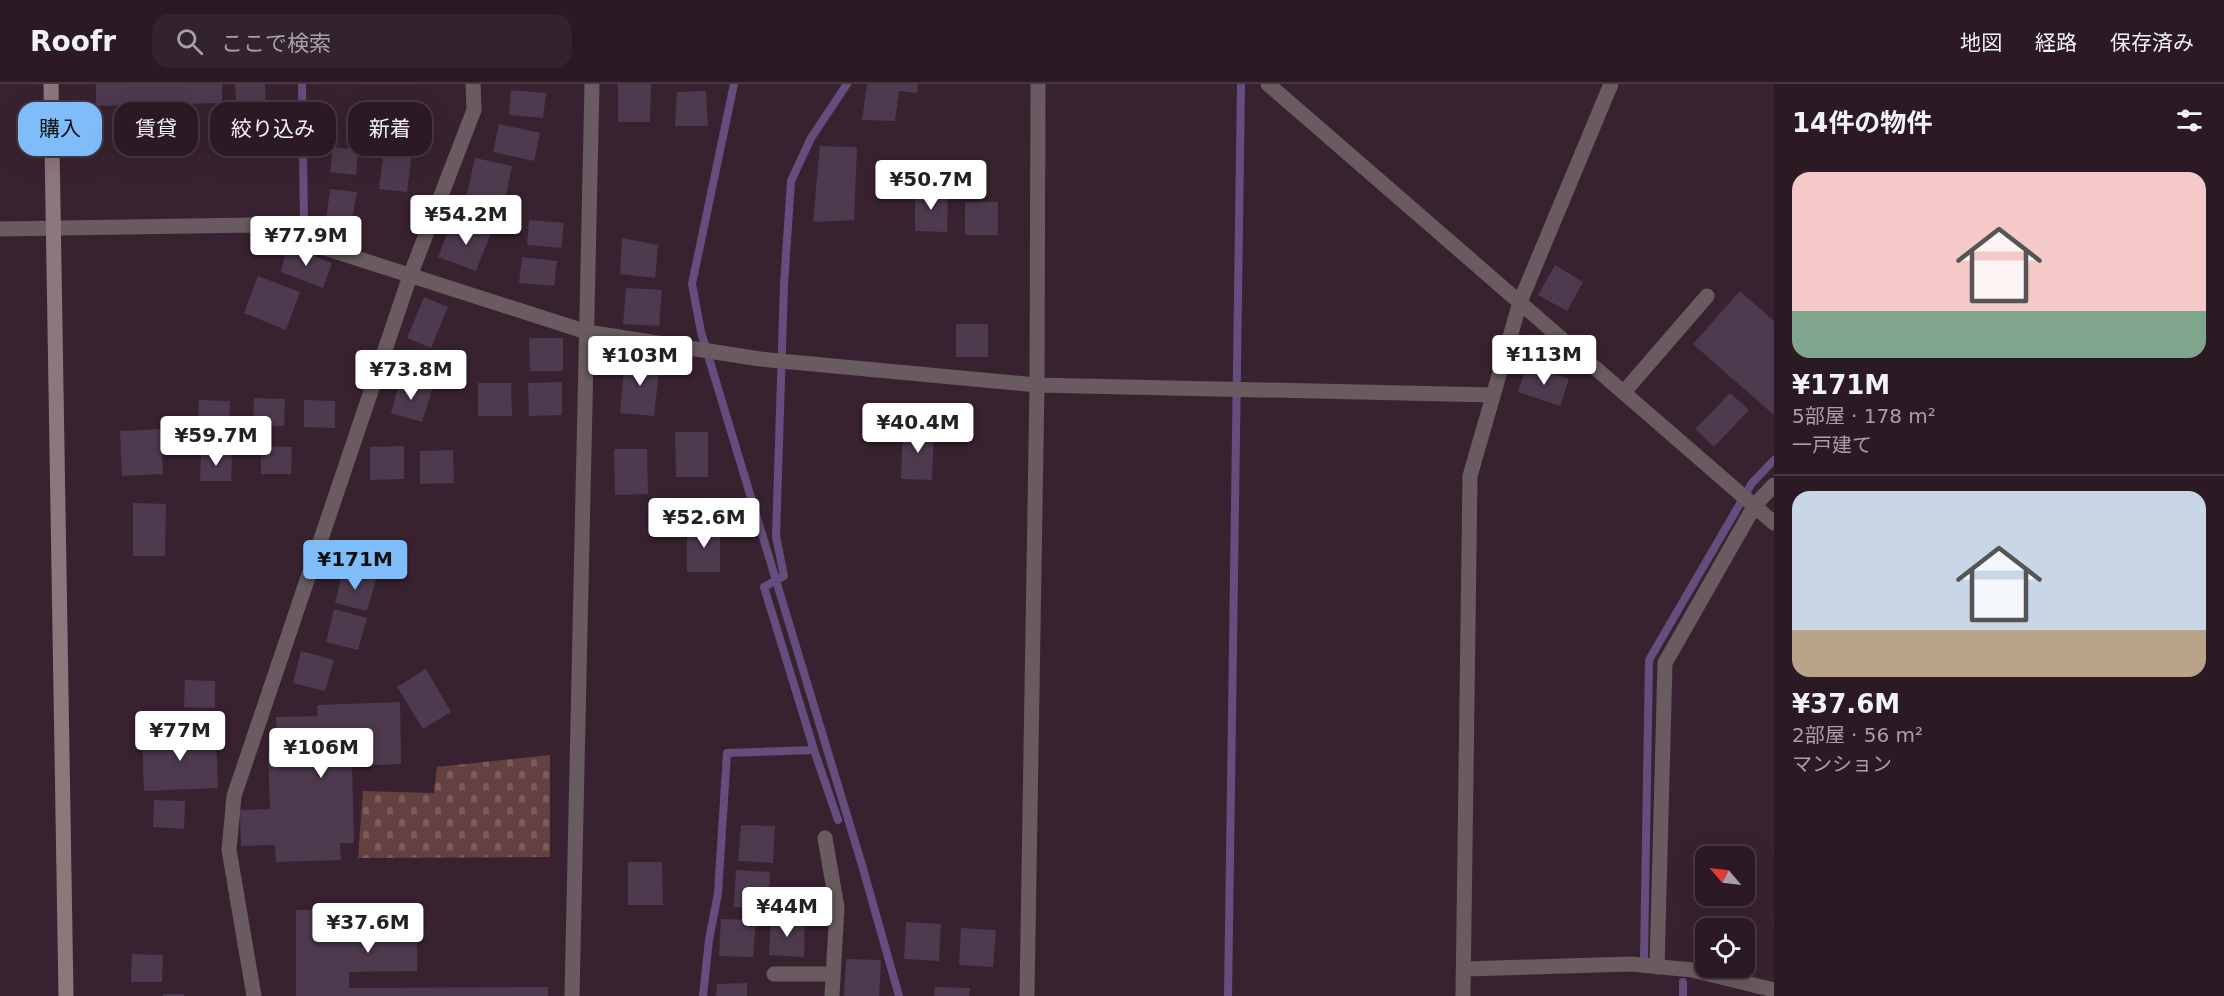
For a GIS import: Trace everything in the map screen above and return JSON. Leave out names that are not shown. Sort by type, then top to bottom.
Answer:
[{"type":"street","points":[[51,84],[66,996]]},
{"type":"street","points":[[254,996],[229,850],[234,796],[410,276],[474,110],[474,84]]},
{"type":"street","points":[[572,996],[592,84]]},
{"type":"street","points":[[1027,996],[1037,385],[1038,84]]},
{"type":"street","points":[[1268,84],[1774,523]]},
{"type":"street","points":[[1462,996],[1470,476],[1520,302],[1611,84]]},
{"type":"street","points":[[0,229],[253,225],[587,332],[760,359],[1037,385],[1493,395]]},
{"type":"street","points":[[1624,392],[1707,297]]},
{"type":"street","points":[[1657,967],[1665,663],[1755,506],[1774,485]]},
{"type":"street","points":[[825,838],[837,907],[832,996]]},
{"type":"street","points":[[1463,969],[1631,964],[1692,970],[1774,990]]},
{"type":"street","points":[[774,974],[833,974]]},
{"type":"green space","points":[[550,755],[550,857],[358,858],[363,791],[434,793],[437,767]]},
{"type":"building","points":[[96,84],[222,84],[222,102],[114,102],[114,106],[102,106],[102,102],[96,102]]},
{"type":"building","points":[[235,84],[265,84],[266,102],[236,102]]},
{"type":"building","points":[[618,84],[651,84],[650,122],[618,122]]},
{"type":"building","points":[[867,84],[918,84],[917,93],[899,91],[895,121],[862,120]]},
{"type":"building","points":[[511,90],[546,93],[543,118],[509,115]]},
{"type":"building","points":[[706,91],[708,126],[675,126],[677,92]]},
{"type":"building","points":[[499,124],[540,133],[534,161],[493,152]]},
{"type":"building","points":[[820,146],[857,147],[854,220],[813,222]]},
{"type":"building","points":[[336,147],[348,149],[348,156],[358,156],[356,175],[330,172],[332,156],[336,156]]},
{"type":"building","points":[[383,156],[412,156],[407,192],[379,189]]},
{"type":"building","points":[[475,158],[512,166],[502,215],[464,207]]},
{"type":"building","points":[[330,189],[357,192],[351,224],[326,221]]},
{"type":"building","points":[[915,190],[948,190],[947,232],[915,231]]},
{"type":"building","points":[[965,202],[998,202],[998,235],[965,235]]},
{"type":"building","points":[[469,220],[492,230],[476,271],[438,257],[450,227],[464,233]]},
{"type":"building","points":[[529,220],[564,223],[561,248],[527,245]]},
{"type":"building","points":[[622,238],[658,245],[655,278],[620,274]]},
{"type":"building","points":[[287,246],[332,263],[323,288],[281,272]]},
{"type":"building","points":[[522,257],[557,261],[554,286],[519,283]]},
{"type":"building","points":[[1555,265],[1583,282],[1567,311],[1538,295]]},
{"type":"building","points":[[258,276],[300,292],[286,330],[244,313]]},
{"type":"building","points":[[626,288],[662,290],[659,326],[623,324]]},
{"type":"building","points":[[1740,291],[1774,321],[1774,415],[1693,344]]},
{"type":"building","points":[[424,297],[448,307],[431,348],[407,338]]},
{"type":"building","points":[[956,324],[988,324],[988,357],[956,357]]},
{"type":"building","points":[[529,338],[563,338],[563,371],[530,371]]},
{"type":"building","points":[[625,359],[660,362],[654,416],[620,413]]},
{"type":"building","points":[[1527,365],[1569,379],[1560,406],[1518,392]]},
{"type":"building","points":[[400,380],[432,390],[422,422],[391,413]]},
{"type":"building","points":[[562,382],[562,415],[529,416],[528,383]]},
{"type":"building","points":[[478,383],[511,383],[512,416],[478,416]]},
{"type":"building","points":[[1730,393],[1749,410],[1714,447],[1695,429]]},
{"type":"building","points":[[254,398],[285,399],[284,426],[253,425]]},
{"type":"building","points":[[199,400],[230,401],[229,428],[198,427]]},
{"type":"building","points":[[304,400],[335,401],[335,428],[304,427]]},
{"type":"building","points":[[903,427],[934,428],[932,480],[901,479]]},
{"type":"building","points":[[161,429],[163,474],[122,476],[120,431]]},
{"type":"building","points":[[675,432],[708,432],[708,477],[676,477]]},
{"type":"building","points":[[261,446],[292,447],[291,474],[261,474]]},
{"type":"building","points":[[404,446],[404,479],[370,480],[370,447]]},
{"type":"building","points":[[614,449],[647,449],[648,494],[615,495]]},
{"type":"building","points":[[453,450],[454,483],[420,484],[420,451]]},
{"type":"building","points":[[201,453],[232,454],[231,481],[200,481]]},
{"type":"building","points":[[133,503],[166,504],[165,556],[133,556]]},
{"type":"building","points":[[720,526],[720,572],[687,572],[687,527]]},
{"type":"building","points":[[343,571],[376,579],[367,611],[335,603]]},
{"type":"building","points":[[334,609],[367,618],[358,650],[326,642]]},
{"type":"building","points":[[301,651],[334,660],[325,691],[293,683]]},
{"type":"building","points":[[426,669],[451,712],[423,729],[397,687]]},
{"type":"building","points":[[185,680],[215,681],[215,708],[184,707]]},
{"type":"building","points":[[400,702],[401,764],[352,766],[354,843],[340,843],[341,860],[276,862],[275,845],[241,846],[240,810],[270,809],[268,751],[277,751],[276,717],[318,716],[317,705]]},
{"type":"building","points":[[216,733],[218,788],[144,791],[142,735]]},
{"type":"building","points":[[154,800],[185,801],[184,829],[153,827]]},
{"type":"building","points":[[741,825],[775,826],[773,863],[738,861]]},
{"type":"building","points":[[628,862],[662,862],[663,905],[628,905]]},
{"type":"building","points":[[736,870],[770,872],[768,909],[734,907]]},
{"type":"building","points":[[417,909],[417,971],[349,972],[349,988],[548,987],[548,996],[296,996],[296,910]]},
{"type":"building","points":[[721,919],[756,920],[753,957],[719,956]]},
{"type":"building","points":[[771,919],[805,920],[804,957],[769,955]]},
{"type":"building","points":[[906,922],[941,924],[939,961],[904,959]]},
{"type":"building","points":[[961,928],[996,930],[993,967],[959,965]]},
{"type":"building","points":[[132,954],[163,955],[162,982],[131,982]]},
{"type":"building","points":[[846,959],[881,960],[879,996],[844,996]]},
{"type":"building","points":[[747,983],[747,996],[716,996],[717,984]]},
{"type":"building","points":[[935,987],[970,988],[969,996],[934,996]]},
{"type":"building","points":[[163,994],[184,994],[184,996],[163,996]]},
{"type":"waterway","points":[[302,84],[304,223]]},
{"type":"waterway","points":[[734,84],[692,284],[701,332],[862,865],[899,996]]},
{"type":"waterway","points":[[814,750],[764,587],[784,576],[776,536],[784,285],[791,181],[811,138],[847,84]]},
{"type":"waterway","points":[[1228,996],[1241,84]]},
{"type":"waterway","points":[[1644,958],[1649,660],[1752,483],[1774,460]]},
{"type":"waterway","points":[[703,996],[709,940],[718,893],[727,753],[814,750],[838,820]]},
{"type":"waterway","points":[[1683,982],[1683,996]]}]
